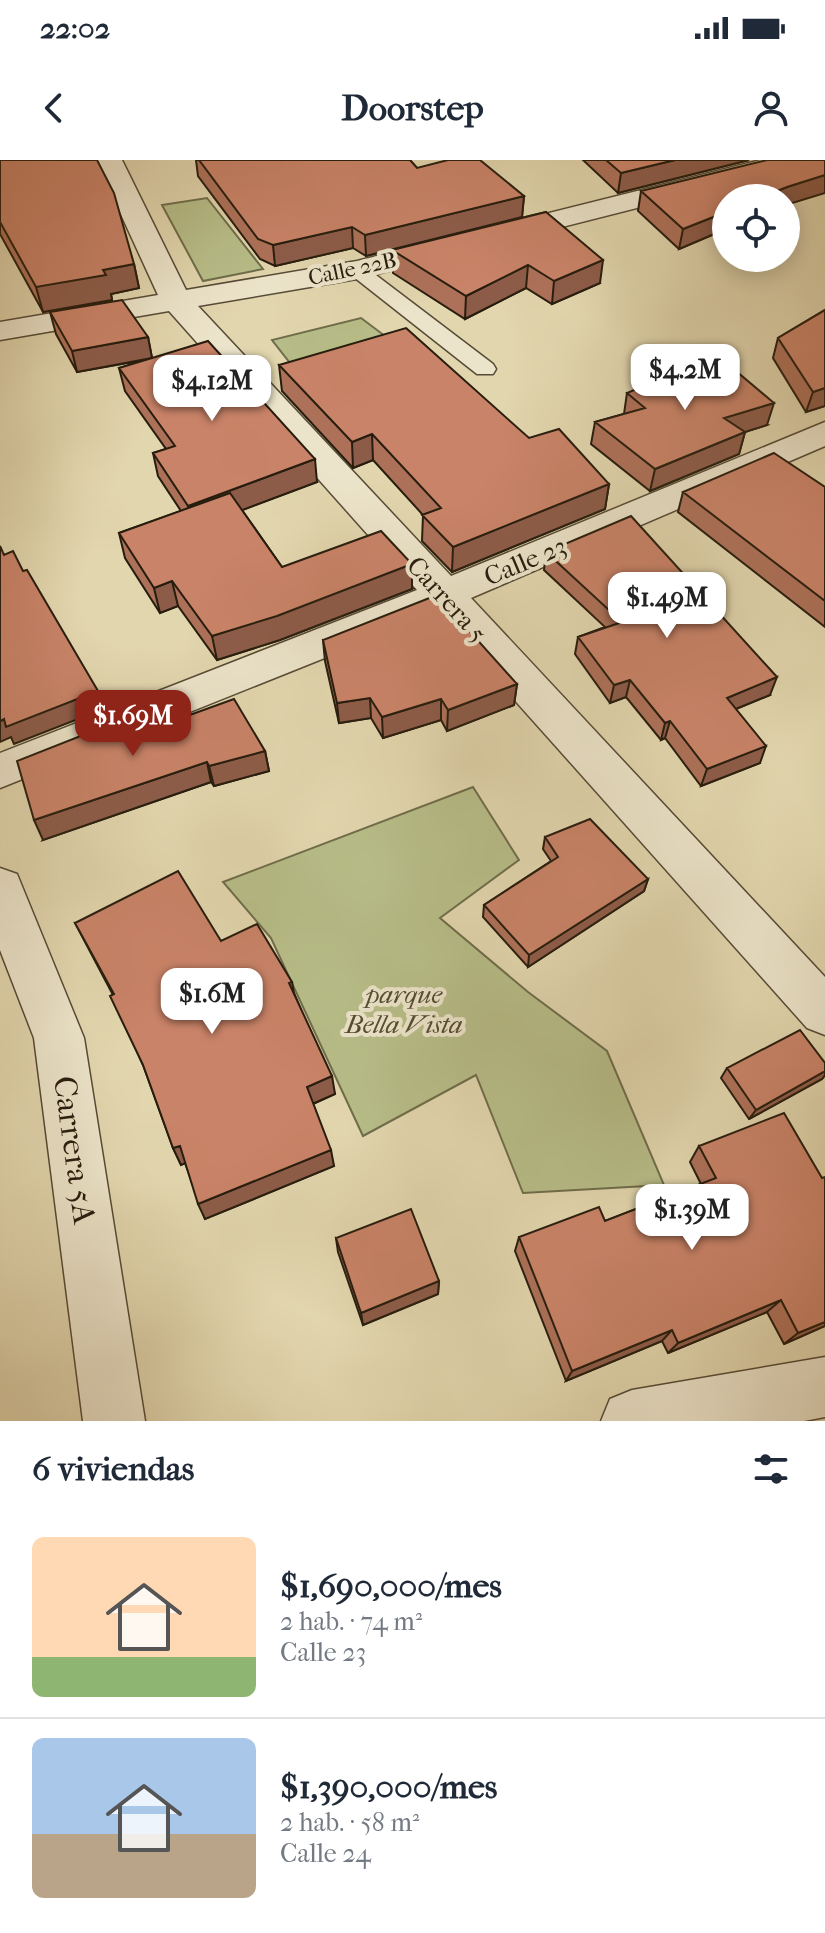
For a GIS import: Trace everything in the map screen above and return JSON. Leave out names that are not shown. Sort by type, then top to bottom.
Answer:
[{"type":"street","name":"Carrera 5","points":[[109,160],[176,301],[825,1012]]},
{"type":"street","name":"Calle 22B","points":[[0,331],[357,270],[793,160]]},
{"type":"street","name":"Calle 23","points":[[0,771],[443,595],[825,433]]},
{"type":"street","name":"Carrera 5A","points":[[0,888],[59,1038],[114,1421]]},
{"type":"street","points":[[632,1421],[825,1387]]},
{"type":"lane","points":[[357,270],[485,369]]},
{"type":"green space","points":[[207,198],[263,269],[203,281],[162,205]]},
{"type":"green space","points":[[361,318],[401,348],[301,377],[272,340]]},
{"type":"green space","name":"parque Bella Vista","points":[[473,787],[519,860],[440,918],[528,992],[607,1051],[664,1185],[523,1193],[476,1075],[363,1136],[271,938],[223,882]]},
{"type":"building","points":[[0,160],[97,160],[114,193],[134,264],[103,270],[106,275],[36,287],[0,222]]},
{"type":"building","points":[[199,160],[410,160],[417,168],[448,160],[480,160],[524,196],[365,235],[352,227],[273,245],[258,239]]},
{"type":"building","points":[[606,160],[675,160],[621,173]]},
{"type":"building","points":[[767,160],[825,160],[825,175],[796,184],[712,184],[712,218],[683,229],[641,191]]},
{"type":"building","points":[[546,212],[603,260],[554,281],[528,265],[466,296],[392,250]]},
{"type":"building","points":[[122,300],[148,337],[72,351],[50,312]]},
{"type":"building","points":[[825,310],[825,388],[813,392],[778,338]]},
{"type":"building","points":[[406,328],[529,438],[559,429],[609,484],[453,547],[422,515],[441,508],[372,434],[352,442],[279,365]]},
{"type":"building","points":[[208,341],[315,459],[188,506],[153,453],[175,446],[119,368]]},
{"type":"building","points":[[717,355],[774,403],[724,418],[745,432],[655,469],[595,422],[645,408],[627,393]]},
{"type":"building","points":[[774,453],[825,487],[825,601],[683,492]]},
{"type":"building","points":[[230,493],[282,567],[381,531],[412,564],[277,616],[212,636],[172,581],[154,588],[119,533]]},
{"type":"building","points":[[631,516],[777,677],[727,698],[766,746],[707,769],[670,721],[665,723],[630,680],[614,685],[578,637],[622,622],[546,552]]},
{"type":"building","points":[[0,546],[4,555],[13,551],[23,571],[27,570],[98,691],[6,727],[4,719],[0,721]]},
{"type":"building","points":[[437,595],[517,684],[448,710],[441,699],[382,717],[370,698],[337,703],[323,640]]},
{"type":"building","points":[[234,699],[265,751],[209,766],[207,762],[34,820],[17,761],[116,722],[126,738]]},
{"type":"building","points":[[590,819],[648,879],[529,955],[484,905],[558,857],[545,837]]},
{"type":"building","points":[[178,871],[221,941],[257,924],[292,982],[289,983],[332,1076],[307,1087],[331,1150],[198,1204],[180,1146],[173,1148],[143,1065],[110,996],[114,994],[75,923]]},
{"type":"building","points":[[800,1030],[825,1063],[825,1071],[756,1110],[727,1068]]},
{"type":"building","points":[[784,1113],[822,1178],[825,1177],[825,1322],[798,1333],[781,1300],[678,1343],[672,1330],[572,1371],[519,1237],[599,1207],[605,1221],[716,1178],[699,1146]]},
{"type":"building","points":[[411,1209],[439,1281],[361,1313],[336,1238]]}]
